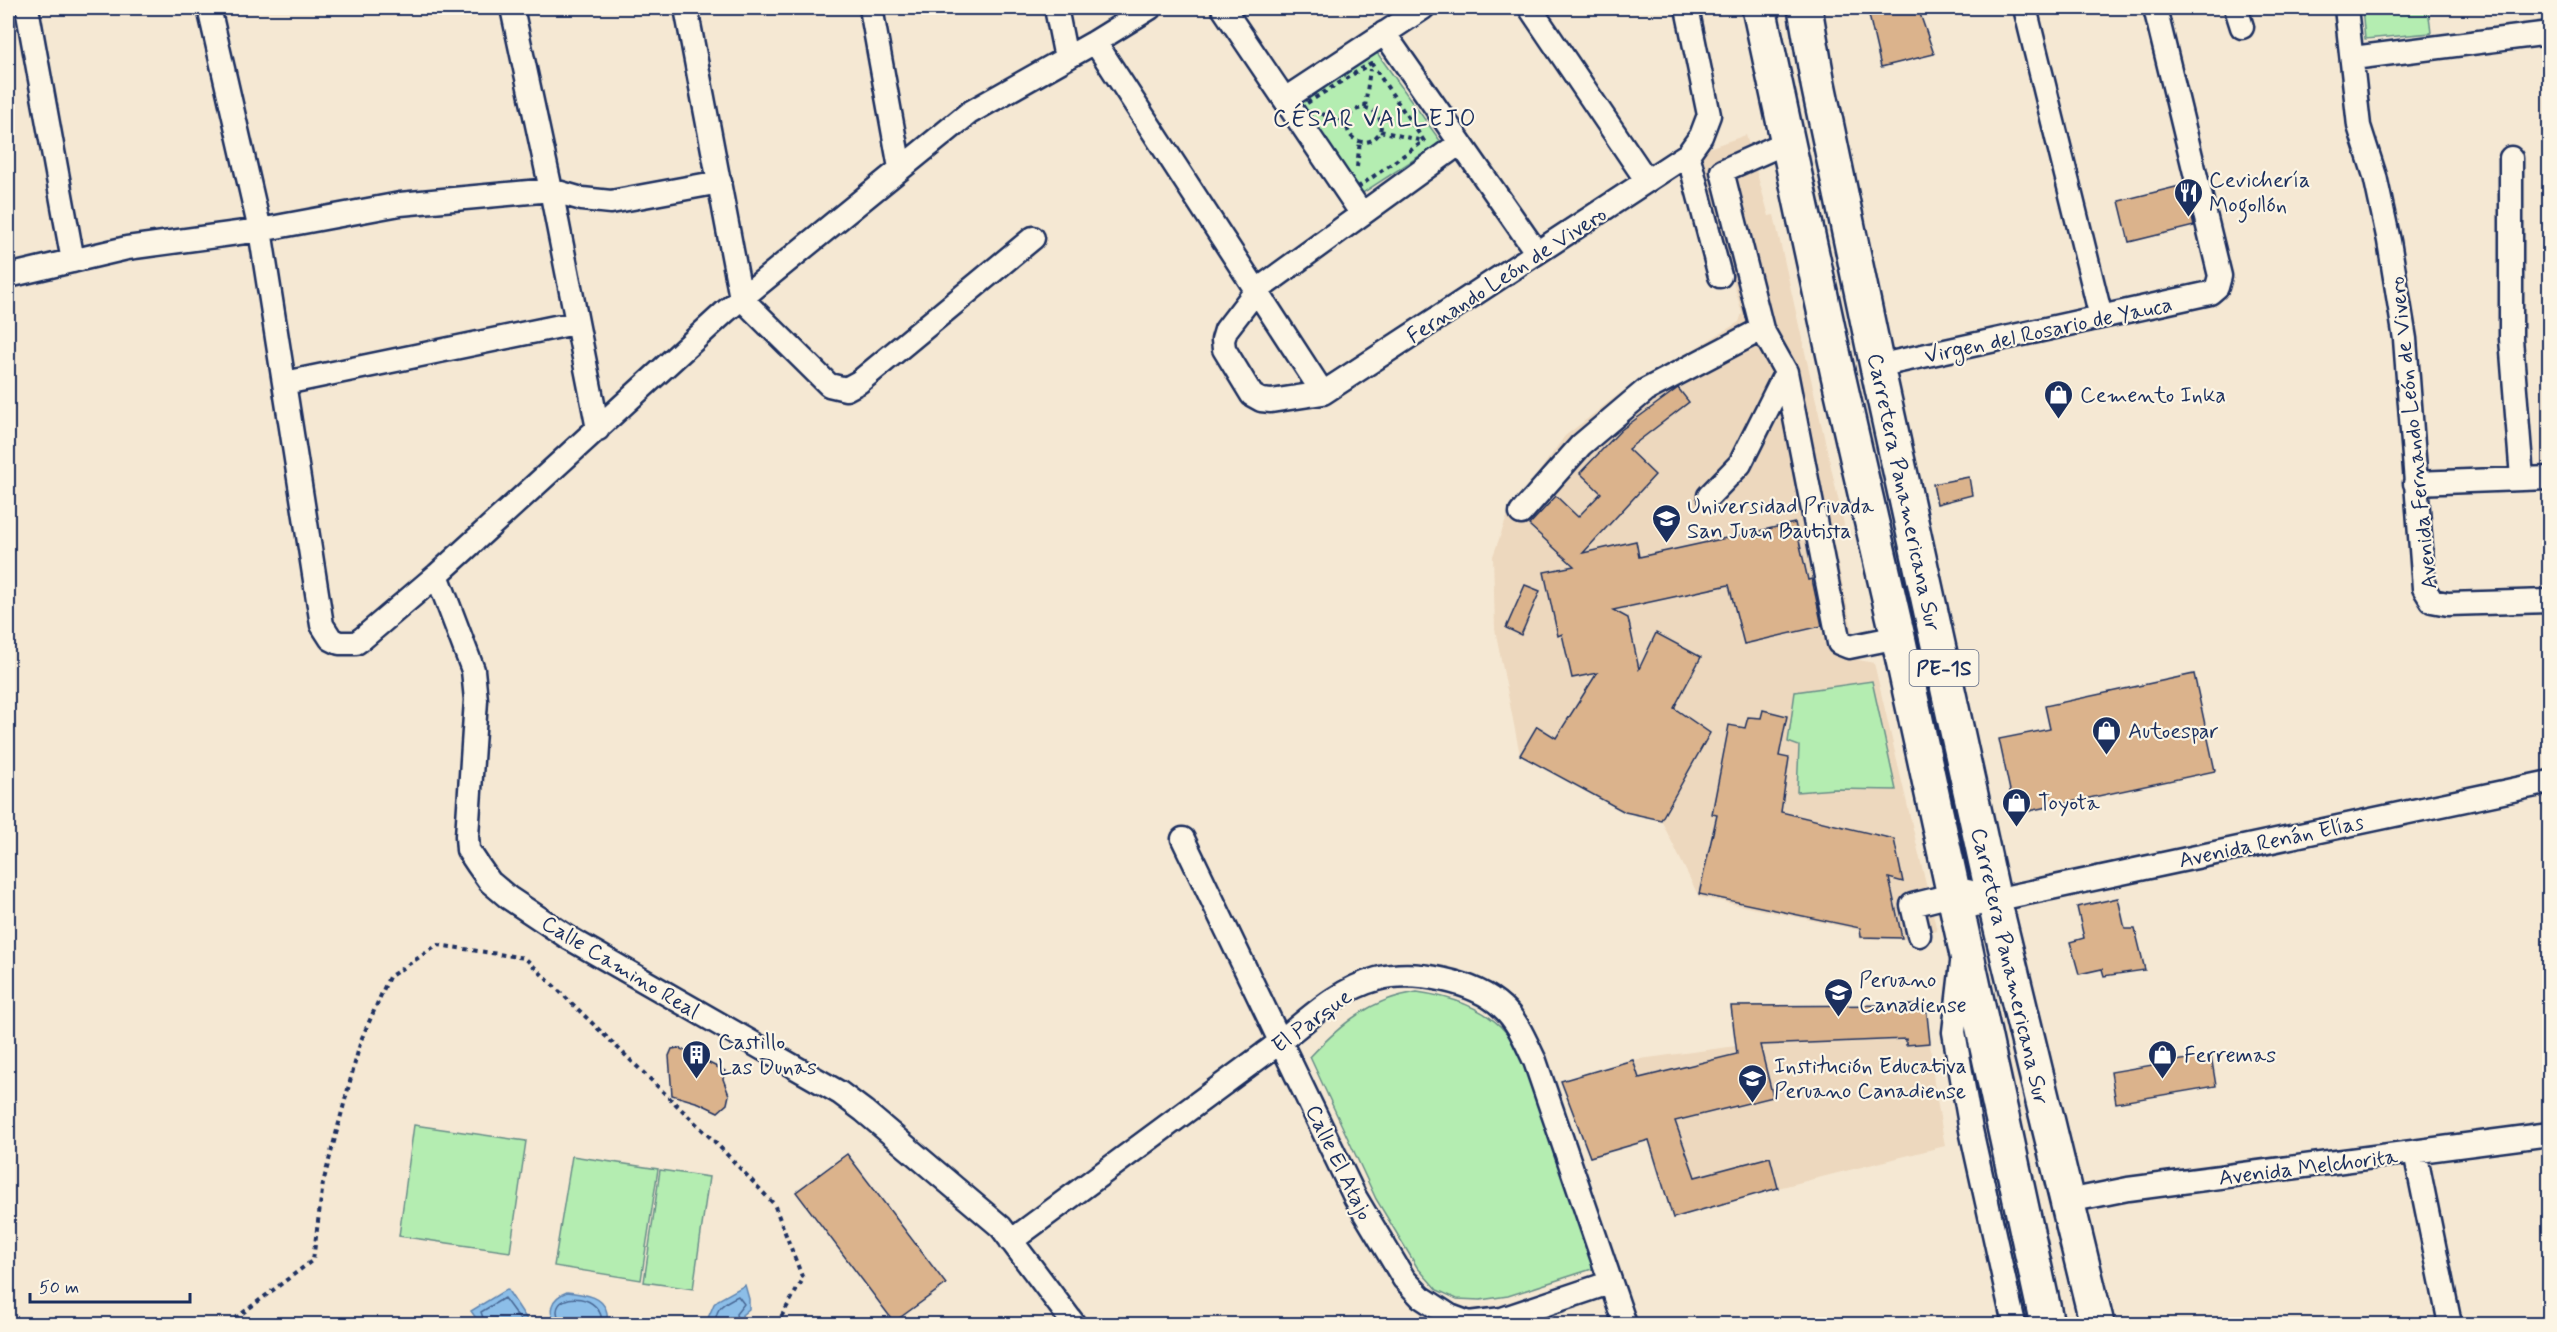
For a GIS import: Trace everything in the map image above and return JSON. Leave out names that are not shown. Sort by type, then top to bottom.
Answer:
[{"type":"highway","name":"Carretera Panamericana Sur","points":[[1759,8],[2047,1324]]},
{"type":"highway","name":"Carretera Panamericana Sur","points":[[1811,9],[1818,84],[1876,366],[1992,893],[2097,1324]]},
{"type":"street","points":[[27,8],[73,261]]},
{"type":"street","points":[[209,8],[260,230],[322,625],[325,633],[339,643],[356,642],[437,575],[741,298],[969,113],[1095,42],[1150,8]]},
{"type":"street","points":[[512,8],[598,429]]},
{"type":"street","points":[[686,8],[741,298],[829,385],[846,389],[859,382],[1033,238]]},
{"type":"street","points":[[871,8],[900,168]]},
{"type":"street","points":[[1056,8],[1066,58]]},
{"type":"street","points":[[1223,8],[1362,214]]},
{"type":"street","points":[[1284,99],[1423,8]]},
{"type":"street","points":[[1530,8],[1647,181]]},
{"type":"street","points":[[1687,8],[1709,115],[1701,136],[1688,154],[1720,276]]},
{"type":"street","points":[[2025,8],[2101,317]]},
{"type":"street","name":"Virgen del Rosario de Yauca","points":[[1876,366],[2210,293],[2217,287],[2220,276],[2156,8]]},
{"type":"street","name":"Avenida Fernando León de Vivero","points":[[2346,8],[2359,126],[2375,176],[2387,230],[2405,339],[2424,588],[2432,602],[2448,604],[2550,601]]},
{"type":"street","points":[[1384,33],[1537,253]]},
{"type":"street","points":[[2353,58],[2550,33]]},
{"type":"street","points":[[1095,42],[1256,291],[1323,393],[1271,401],[1261,400],[1252,395],[1224,349],[1223,340],[1226,330],[1256,291],[1460,143]]},
{"type":"street","points":[[1787,142],[1722,171],[1762,329],[1786,372],[1839,644],[1849,647],[1898,637]]},
{"type":"street","name":"Fernando León de Vivero","points":[[1323,393],[1688,154]]},
{"type":"street","points":[[2511,158],[2511,339],[2522,478]]},
{"type":"street","points":[[8,276],[128,248],[260,230],[400,204],[551,190],[582,199],[611,202],[720,182]]},
{"type":"street","points":[[285,383],[575,323]]},
{"type":"street","points":[[1521,513],[1581,445],[1646,390],[1762,329]]},
{"type":"street","points":[[1709,496],[1740,464],[1786,372]]},
{"type":"street","points":[[2415,483],[2550,478]]},
{"type":"street","name":"Calle Camino Real","points":[[437,575],[473,670],[476,700],[468,850],[490,882],[509,898],[569,938],[840,1093],[864,1111],[1001,1227],[1074,1324]]},
{"type":"street","name":"Avenida Renán Elías","points":[[1919,935],[1912,905],[1955,902],[2550,782]]},
{"type":"street","name":"Calle El Atajo","points":[[1183,838],[1355,1197],[1404,1279],[1421,1297],[1434,1308],[1450,1316],[1468,1323],[1484,1322],[1502,1319],[1609,1282]]},
{"type":"street","points":[[1964,944],[1954,1032],[1971,1130],[2014,1324]]},
{"type":"street","name":"El Parque","points":[[1011,1241],[1282,1041],[1332,999],[1379,978],[1410,976],[1458,982],[1482,993],[1502,1007],[1518,1026],[1535,1061],[1625,1324]]},
{"type":"street","name":"Avenida Melchorita","points":[[2068,1201],[2128,1189],[2550,1134]]},
{"type":"street","points":[[2415,1152],[2450,1324]]},
{"type":"path","points":[[1365,107],[1371,63]]},
{"type":"path","points":[[1371,63],[1424,141]]},
{"type":"path","points":[[1371,63],[1299,108],[1354,190],[1424,141]]},
{"type":"path","points":[[1365,107],[1378,116],[1381,123],[1380,131],[1375,138],[1360,141],[1349,134],[1347,121],[1350,114],[1365,107]]},
{"type":"path","points":[[1380,131],[1424,141]]},
{"type":"path","points":[[228,1324],[313,1260],[322,1183],[361,1040],[389,977],[438,945],[525,958],[716,1143],[774,1204],[803,1279],[777,1324]]},
{"type":"shaded area","name":"Universidad Privada San Juan Bautista","points":[[1746,135],[1769,216],[1774,215],[1845,529],[1831,532],[1859,660],[1874,663],[1937,931],[1904,939],[1860,939],[1859,930],[1699,897],[1661,820],[1625,812],[1520,755],[1495,629],[1493,556],[1508,514],[1565,436],[1622,392],[1739,322],[1742,313],[1697,152]]},
{"type":"shaded area","name":"Institución Educativa Peruano Canadiense","points":[[1926,1005],[1934,1083],[1945,1146],[1778,1188],[1673,1218],[1649,1140],[1590,1157],[1561,1081],[1633,1060],[1736,1046],[1731,1006]]},
{"type":"green space","points":[[2362,8],[2428,8],[2431,33],[2365,39]]},
{"type":"green space","points":[[1375,50],[1441,142],[1355,198],[1297,106]]},
{"type":"green space","points":[[1872,681],[1896,790],[1835,789],[1797,792],[1799,746],[1788,742],[1795,692]]},
{"type":"green space","points":[[1417,992],[1450,999],[1482,1012],[1500,1026],[1517,1048],[1536,1092],[1595,1268],[1508,1296],[1480,1300],[1457,1299],[1437,1290],[1417,1267],[1376,1199],[1310,1057],[1345,1024],[1371,1007],[1400,995]]},
{"type":"green space","points":[[414,1125],[526,1141],[510,1252],[399,1236]]},
{"type":"green space","points":[[572,1156],[658,1169],[641,1280],[554,1266]]},
{"type":"green space","points":[[660,1170],[709,1177],[693,1289],[644,1282]]},
{"type":"water","points":[[745,1285],[749,1309],[742,1315],[745,1324],[711,1324],[708,1318],[714,1304]]},
{"type":"water","points":[[507,1289],[530,1324],[480,1324],[471,1311]]},
{"type":"water","points":[[567,1292],[590,1296],[602,1302],[607,1315],[607,1324],[556,1324],[551,1310],[552,1305],[557,1298]]},
{"type":"building","points":[[1898,8],[1918,8],[1934,54],[1881,67],[1869,15]]},
{"type":"building","points":[[2184,185],[2194,226],[2129,242],[2119,201]]},
{"type":"building","points":[[1678,388],[1689,402],[1628,449],[1655,475],[1583,553],[1636,541],[1639,557],[1795,523],[1808,580],[1812,579],[1822,626],[1744,644],[1729,585],[1613,610],[1628,618],[1639,669],[1656,633],[1701,657],[1674,708],[1710,733],[1661,820],[1625,812],[1520,755],[1537,726],[1556,738],[1597,673],[1572,678],[1562,634],[1558,636],[1544,572],[1574,566],[1529,525],[1556,496],[1578,517],[1601,493],[1580,473],[1621,430]]},
{"type":"building","points":[[1969,477],[1972,495],[1937,504],[1933,484]]},
{"type":"building","points":[[1525,585],[1540,591],[1521,635],[1506,628]]},
{"type":"building","name":"Autoespar","points":[[2194,674],[2215,771],[2015,814],[1999,739],[2050,729],[2045,706]]},
{"type":"building","points":[[1763,710],[1787,716],[1779,756],[1789,758],[1781,812],[1894,839],[1903,882],[1889,878],[1902,938],[1861,937],[1860,928],[1699,894],[1717,815],[1712,814],[1729,725],[1745,728],[1748,717],[1761,718]]},
{"type":"building","points":[[2118,898],[2125,929],[2135,929],[2145,970],[2104,976],[2102,969],[2079,974],[2070,942],[2084,938],[2077,907]]},
{"type":"building","points":[[1926,1005],[1930,1043],[1906,1045],[1906,1039],[1760,1045],[1773,1097],[1675,1121],[1695,1177],[1770,1157],[1778,1188],[1673,1218],[1649,1140],[1590,1157],[1561,1081],[1633,1060],[1639,1078],[1737,1054],[1731,1006]]},
{"type":"building","name":"Castillo Las Dunas","points":[[679,1048],[725,1071],[723,1079],[729,1095],[727,1104],[718,1112],[699,1103],[672,1095],[669,1056],[672,1049]]},
{"type":"building","name":"Ferremas","points":[[2211,1055],[2216,1086],[2116,1103],[2111,1072]]},
{"type":"building","points":[[847,1154],[946,1284],[894,1322],[796,1192]]},
{"type":"place","name":"Cevichería Mogollón","points":[[2188,218]]},
{"type":"place","name":"Cemento Inka","points":[[2059,420]]},
{"type":"place","name":"Universidad Privada San Juan Bautista","points":[[1666,544]]},
{"type":"place","name":"Autoespar","points":[[2107,756]]},
{"type":"place","name":"Toyota","points":[[2017,828]]},
{"type":"place","name":"Peruano Canadiense","points":[[1838,1018]]},
{"type":"place","name":"Castillo Las Dunas","points":[[697,1080]]},
{"type":"place","name":"Ferremas","points":[[2163,1080]]},
{"type":"place","name":"Institución Educativa Peruano Canadiense","points":[[1753,1104]]},
{"type":"district","name":"CÉSAR VALLEJO","points":[[1375,118]]}]
